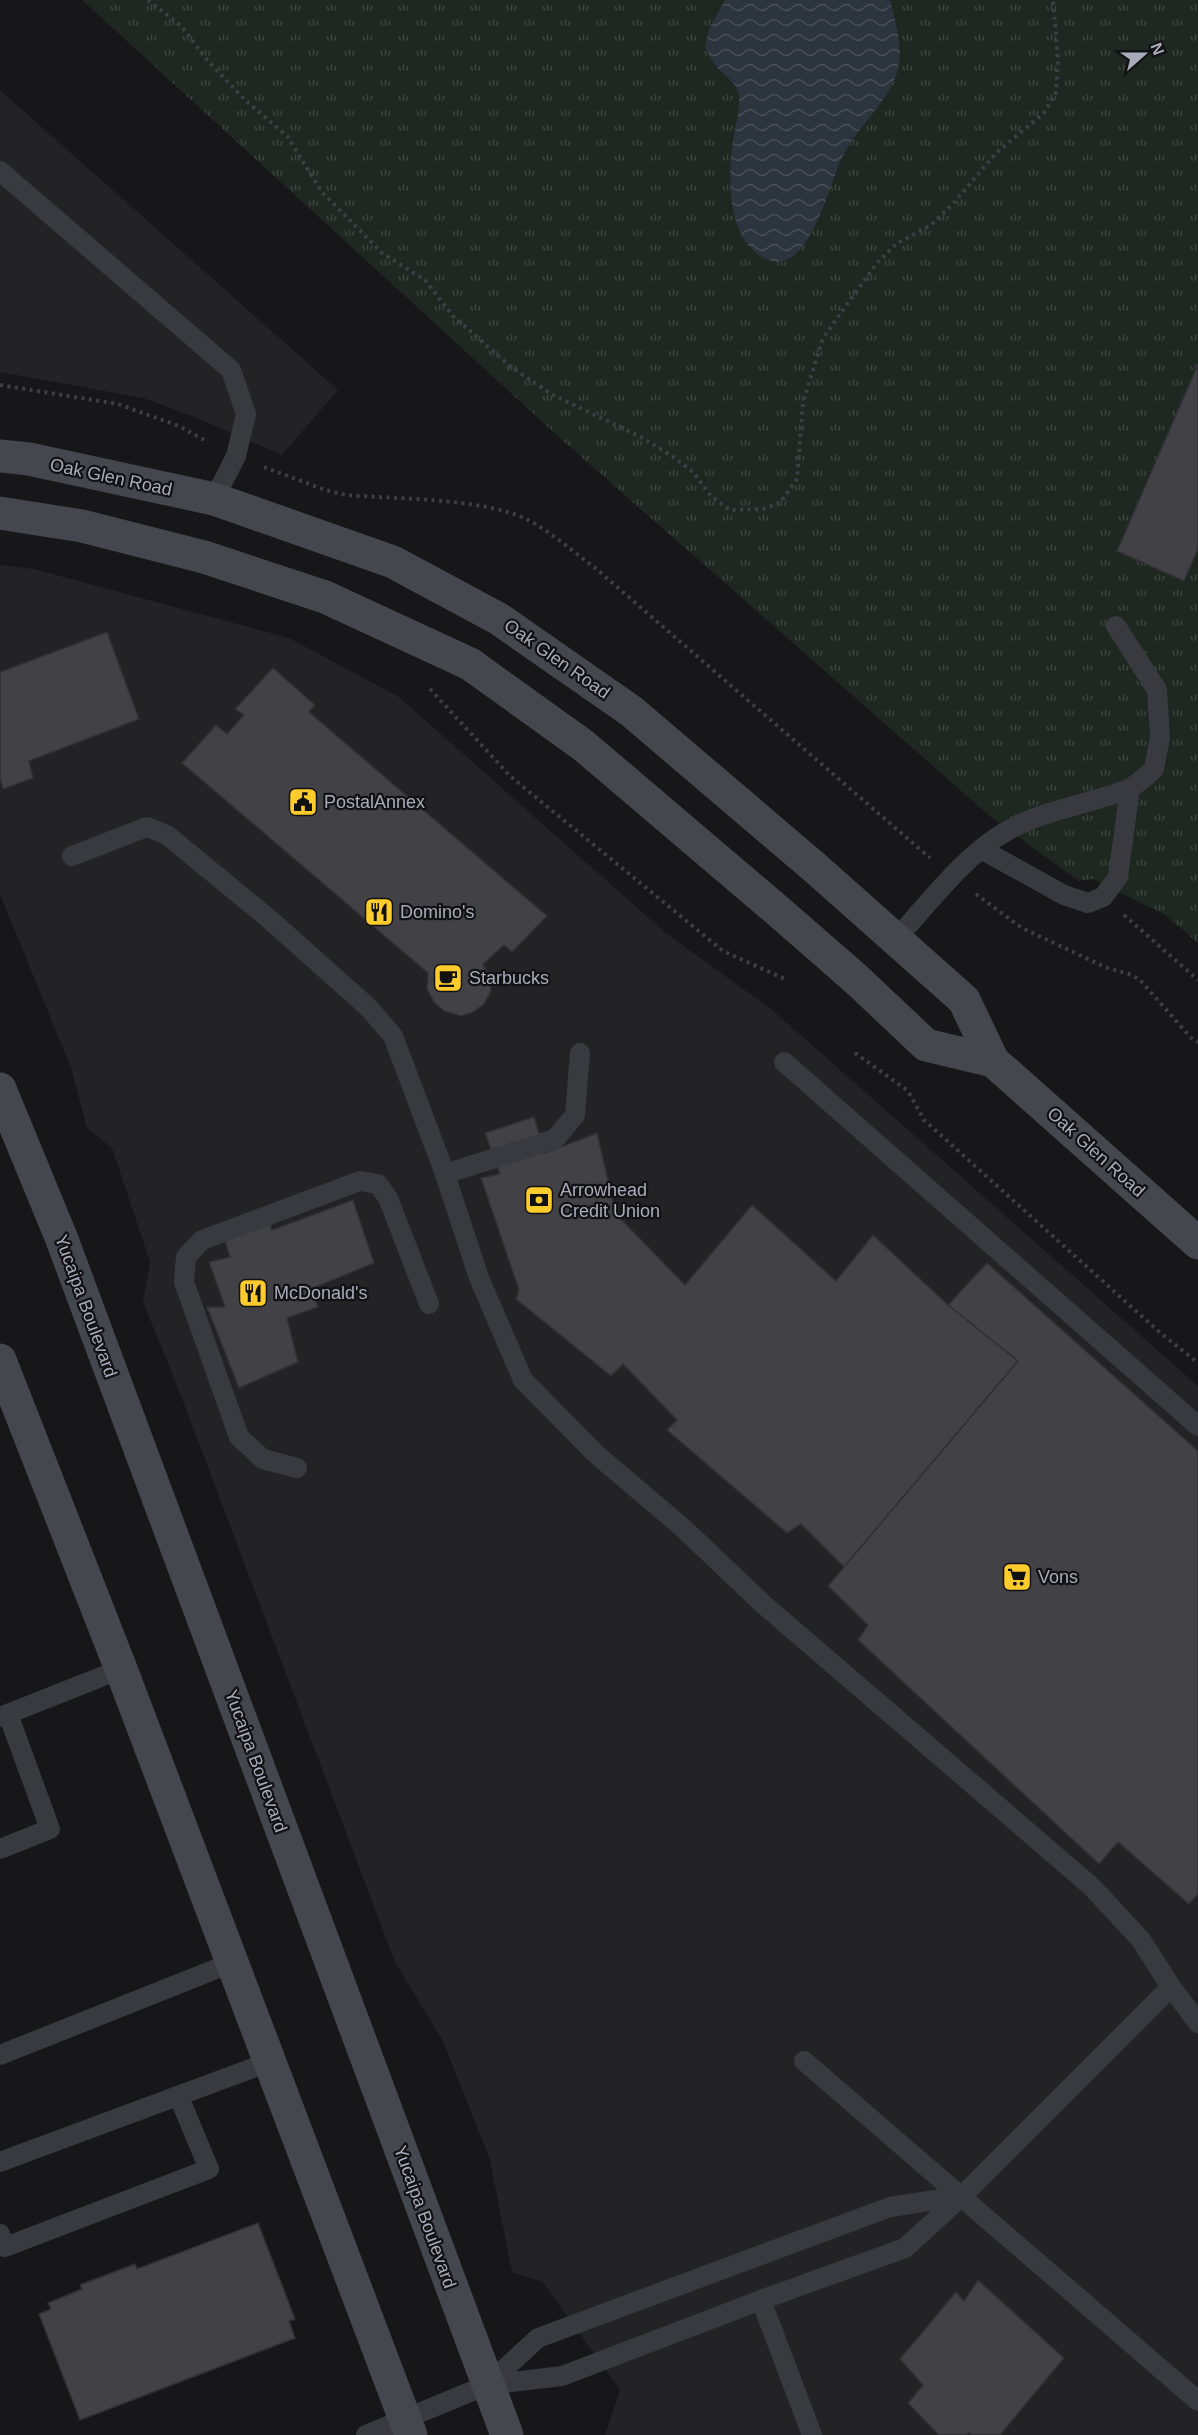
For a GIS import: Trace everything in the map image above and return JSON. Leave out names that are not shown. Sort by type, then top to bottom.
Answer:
[{"type":"main road","name":"Oak Glen Road","points":[[0,456],[29,459],[214,499],[393,562],[499,619],[631,711],[896,939],[964,1000],[993,1061],[1198,1243]]},
{"type":"main road","name":"Oak Glen Road","points":[[0,513],[82,526],[204,557],[325,597],[470,664],[584,746],[856,979],[926,1046],[993,1061]]},
{"type":"main road","name":"Yucaipa Boulevard","points":[[0,1089],[61,1237],[507,2435]]},
{"type":"main road","points":[[0,1360],[121,1669],[408,2427]]},
{"type":"lane","points":[[0,171],[231,370],[246,414],[236,456],[214,499]]},
{"type":"lane","points":[[896,939],[952,877],[981,849],[1007,830],[1081,802],[1130,788],[1154,770],[1160,737],[1157,690],[1116,626]]},
{"type":"lane","points":[[981,849],[1064,896],[1088,903],[1103,897],[1118,877],[1130,788]]},
{"type":"lane","points":[[72,856],[147,827],[167,835],[268,918],[369,1008],[393,1036],[445,1174],[479,1278],[523,1380],[596,1454],[683,1528],[779,1618],[1092,1887],[1141,1940],[1171,1987],[1198,2023]]},
{"type":"lane","points":[[445,1174],[555,1139],[576,1115],[580,1053]]},
{"type":"lane","points":[[784,1062],[1198,1426]]},
{"type":"lane","points":[[297,1468],[263,1460],[239,1437],[184,1282],[186,1257],[202,1240],[360,1181],[378,1184],[388,1198],[429,1304]]},
{"type":"lane","points":[[0,1849],[50,1828],[4,1715],[121,1669]]},
{"type":"lane","points":[[0,2055],[231,1963]]},
{"type":"lane","points":[[487,2385],[562,2376],[905,2248],[962,2196],[1171,1987]]},
{"type":"lane","points":[[804,2061],[1198,2401]]},
{"type":"lane","points":[[0,2162],[269,2062]]},
{"type":"lane","points":[[0,2234],[5,2247],[209,2169],[179,2097]]},
{"type":"lane","points":[[366,2435],[408,2427],[487,2385],[538,2338],[890,2207],[962,2196]]},
{"type":"lane","points":[[761,2300],[812,2435]]},
{"type":"path","points":[[148,0],[181,26],[208,61],[245,100],[287,136],[329,200],[382,253],[425,280],[453,316],[503,360],[553,395],[641,437],[672,456],[693,472],[711,496],[730,510],[763,509],[780,503],[797,479],[803,402],[823,338],[876,264],[896,244],[931,225],[952,206],[996,153],[1044,113],[1056,92],[1058,60],[1053,0]]},
{"type":"path","points":[[537,526],[594,567],[952,877],[1022,928],[1105,967],[1132,975],[1140,980],[1193,1040],[1198,1042]]},
{"type":"path","points":[[430,689],[510,776],[723,951],[785,979]]},
{"type":"path","points":[[1103,897],[1198,980]]},
{"type":"path","points":[[855,1053],[908,1091],[924,1120],[1157,1330],[1198,1363]]},
{"type":"shaded area","points":[[0,90],[338,390],[282,455],[197,418],[143,398],[0,372]]},
{"type":"shaded area","points":[[0,565],[34,569],[289,638],[399,697],[667,934],[771,1009],[1198,1386],[1198,2435],[605,2435],[620,2390],[543,2282],[512,2272],[490,2160],[443,2041],[395,1962],[178,1388],[143,1302],[150,1262],[112,1148],[87,1128],[71,1068],[0,894]]},
{"type":"green space","points":[[82,0],[1198,0],[1198,943],[1164,914],[1092,879],[1079,881],[992,818],[561,439]]},
{"type":"water","points":[[725,0],[890,0],[895,19],[900,48],[896,76],[885,96],[845,152],[814,228],[803,247],[789,259],[773,261],[755,252],[746,242],[734,215],[730,168],[739,95],[736,86],[717,67],[705,47],[709,29]]},
{"type":"building","points":[[1198,364],[1198,549],[1184,581],[1117,551]]},
{"type":"building","points":[[107,632],[139,719],[29,761],[33,778],[3,789],[0,779],[0,672]]},
{"type":"building","points":[[273,668],[315,705],[309,712],[547,916],[512,952],[504,945],[483,964],[490,977],[491,991],[483,1005],[471,1013],[461,1016],[444,1011],[434,1002],[427,989],[428,973],[182,763],[216,725],[227,734],[244,715],[235,709]]},
{"type":"building","points":[[534,1117],[545,1153],[597,1133],[616,1214],[685,1285],[752,1205],[836,1281],[873,1235],[948,1305],[1018,1361],[844,1567],[801,1524],[787,1533],[667,1430],[677,1420],[623,1364],[611,1376],[516,1299],[519,1290],[481,1178],[500,1174],[485,1133]]},
{"type":"building","points":[[353,1200],[374,1263],[311,1289],[318,1307],[287,1318],[298,1362],[239,1388],[207,1307],[225,1307],[209,1262],[230,1257],[225,1241],[270,1223],[272,1230]]},
{"type":"building","name":"Vons","points":[[987,1263],[1198,1451],[1198,1894],[1189,1904],[1118,1842],[1099,1864],[858,1640],[868,1625],[828,1586],[1018,1361],[948,1305]]},
{"type":"building","points":[[258,2223],[295,2319],[289,2321],[295,2338],[80,2420],[39,2314],[51,2309],[48,2303],[82,2289],[80,2285],[135,2264],[137,2269]]},
{"type":"building","points":[[978,2280],[1064,2358],[1000,2435],[971,2435],[969,2432],[967,2435],[939,2435],[908,2403],[923,2385],[900,2359],[956,2292],[964,2301]]},
{"type":"place","name":"PostalAnnex","points":[[303,802]]},
{"type":"place","name":"Domino's","points":[[379,912]]},
{"type":"place","name":"Starbucks","points":[[448,978]]},
{"type":"place","name":"Arrowhead Credit Union","points":[[539,1200]]},
{"type":"place","name":"McDonald's","points":[[253,1293]]},
{"type":"place","name":"Vons","points":[[1017,1577]]}]
